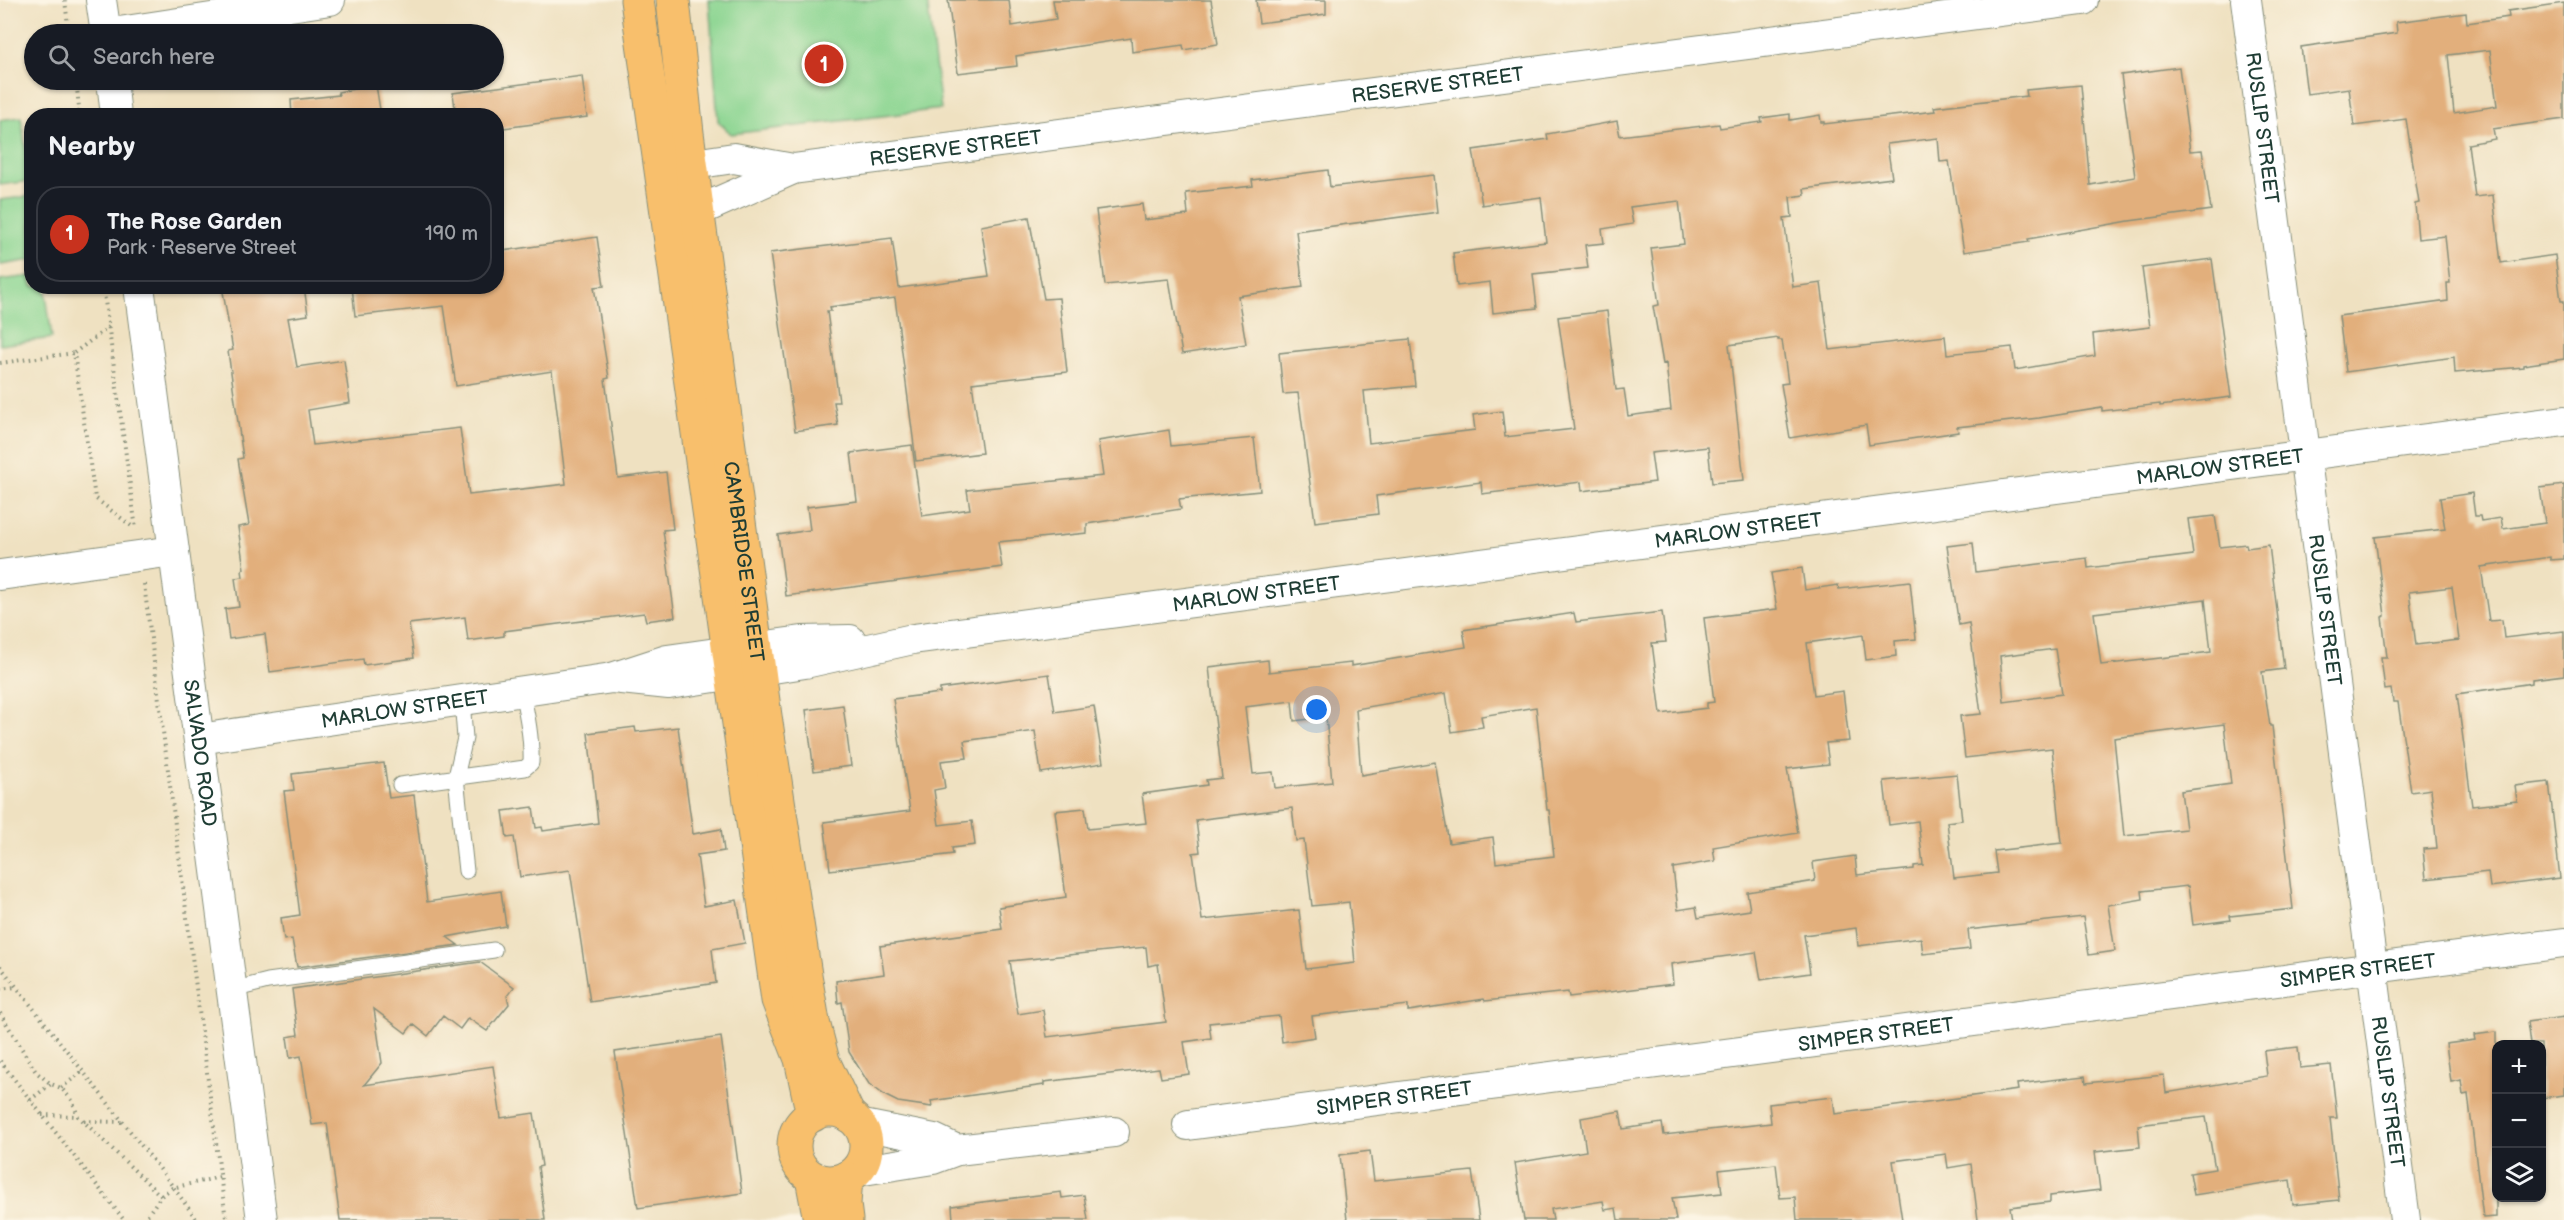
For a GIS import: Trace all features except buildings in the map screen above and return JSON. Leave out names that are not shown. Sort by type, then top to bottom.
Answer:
[{"type":"main road","name":"CAMBRIDGE STREET","points":[[636,0],[677,166],[744,660],[813,1022],[823,1061],[854,1120]]},
{"type":"main road","name":"CAMBRIDGE STREET","points":[[673,0],[686,117],[677,166],[698,212],[778,1000],[801,1059],[813,1115]]},
{"type":"main road","points":[[686,117],[693,17],[692,0]]},
{"type":"main road","points":[[846,1220],[844,1204],[852,1174],[865,1155],[865,1139],[854,1120],[837,1111],[825,1111],[813,1115],[803,1123],[796,1133],[794,1146],[796,1158],[802,1169],[812,1178],[823,1182],[835,1182],[852,1174]]},
{"type":"main road","points":[[812,1178],[820,1220]]},
{"type":"street","points":[[101,0],[105,24]]},
{"type":"street","points":[[172,24],[330,0]]},
{"type":"street","name":"RESERVE STREET","points":[[698,212],[793,169],[2083,0]]},
{"type":"street","name":"RUSLIP STREET","points":[[2246,0],[2405,1220]]},
{"type":"street","points":[[113,90],[115,108]]},
{"type":"street","name":"RESERVE STREET","points":[[677,166],[734,158],[793,169]]},
{"type":"street","name":"SALVADO ROAD","points":[[140,294],[262,1220]]},
{"type":"street","name":"MARLOW STREET","points":[[199,739],[612,678],[669,684],[802,641],[913,639],[2564,421]]},
{"type":"street","points":[[0,576],[174,551]]},
{"type":"street","name":"SIMPER STREET","points":[[1188,1125],[2564,943]]},
{"type":"street","points":[[854,1120],[934,1139],[957,1150]]},
{"type":"street","points":[[852,1174],[933,1159],[957,1150],[1114,1132]]},
{"type":"lane","points":[[400,785],[525,768],[531,763],[530,729],[522,692]]},
{"type":"lane","points":[[462,700],[465,738],[456,777],[465,872]]},
{"type":"lane","points":[[232,990],[268,981],[494,950]]},
{"type":"path","points":[[65,0],[68,24]]},
{"type":"path","points":[[77,90],[79,108]]},
{"type":"path","points":[[75,353],[95,498],[136,530],[105,294]]},
{"type":"path","points":[[0,363],[75,353],[109,327]]},
{"type":"path","points":[[144,584],[226,1220]]},
{"type":"path","points":[[0,966],[197,1220]]},
{"type":"path","points":[[0,989],[16,987]]},
{"type":"path","points":[[1,1015],[36,1072],[51,1084],[61,1088],[72,1101],[78,1116],[161,1196]]},
{"type":"path","points":[[0,1062],[124,1220]]},
{"type":"path","points":[[61,1088],[82,1071]]},
{"type":"path","points":[[30,1100],[51,1084]]},
{"type":"path","points":[[42,1115],[78,1116]]},
{"type":"path","points":[[83,1121],[123,1122]]},
{"type":"path","points":[[144,1220],[161,1196],[172,1188],[220,1177]]},
{"type":"green space","points":[[709,0],[927,0],[941,109],[731,134],[718,121]]},
{"type":"green space","points":[[21,117],[24,138],[24,182],[0,185],[0,120]]},
{"type":"green space","points":[[24,197],[24,261],[0,265],[0,200]]},
{"type":"green space","points":[[24,277],[24,294],[46,294],[52,338],[0,345],[0,280]]},
{"type":"place","name":"The Rose Garden","points":[[824,64]]}]
